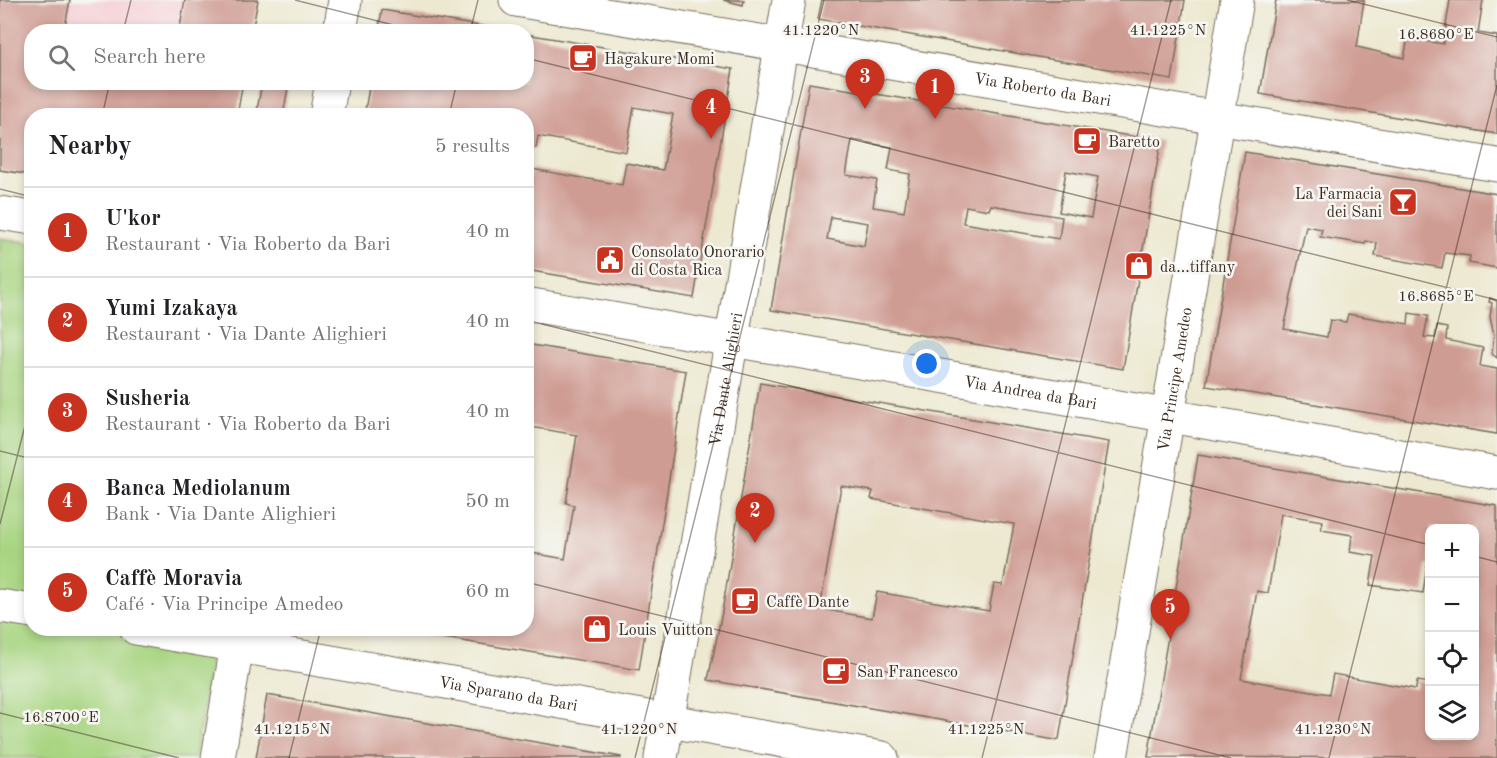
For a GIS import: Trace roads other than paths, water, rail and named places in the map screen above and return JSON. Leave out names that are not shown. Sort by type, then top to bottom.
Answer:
[{"type":"street","points":[[341,24],[345,0]]},
{"type":"street","name":"Via Roberto da Bari","points":[[516,0],[1497,165]]},
{"type":"street","name":"Via Dante Alighieri","points":[[660,758],[789,0]]},
{"type":"street","name":"Via Principe Amedeo","points":[[1111,758],[1238,0]]},
{"type":"street","points":[[327,108],[331,90]]},
{"type":"street","points":[[0,213],[24,217]]},
{"type":"street","name":"Via Andrea da Bari","points":[[534,305],[1497,473]]},
{"type":"street","points":[[0,606],[24,610]]},
{"type":"street","points":[[218,758],[238,637]]},
{"type":"street","name":"Via Sparano da Bari","points":[[238,637],[667,720],[882,758]]},
{"type":"place","name":"Hagakure Momi","points":[[583,58]]},
{"type":"place","name":"Susheria","points":[[865,109]]},
{"type":"place","name":"U'kor","points":[[935,119]]},
{"type":"place","name":"Banca Mediolanum","points":[[711,139]]},
{"type":"place","name":"Baretto","points":[[1087,141]]},
{"type":"place","name":"La Farmacia dei Sani","points":[[1403,202]]},
{"type":"place","name":"Consolato Onorario di Costa Rica","points":[[610,260]]},
{"type":"place","name":"da...tiffany","points":[[1139,266]]},
{"type":"place","name":"Yumi Izakaya","points":[[755,543]]},
{"type":"place","name":"Caffè Dante","points":[[745,601]]},
{"type":"place","name":"Louis Vuitton","points":[[597,629]]},
{"type":"place","name":"Caffè Moravia","points":[[1170,639]]},
{"type":"place","name":"San Francesco","points":[[836,671]]}]
